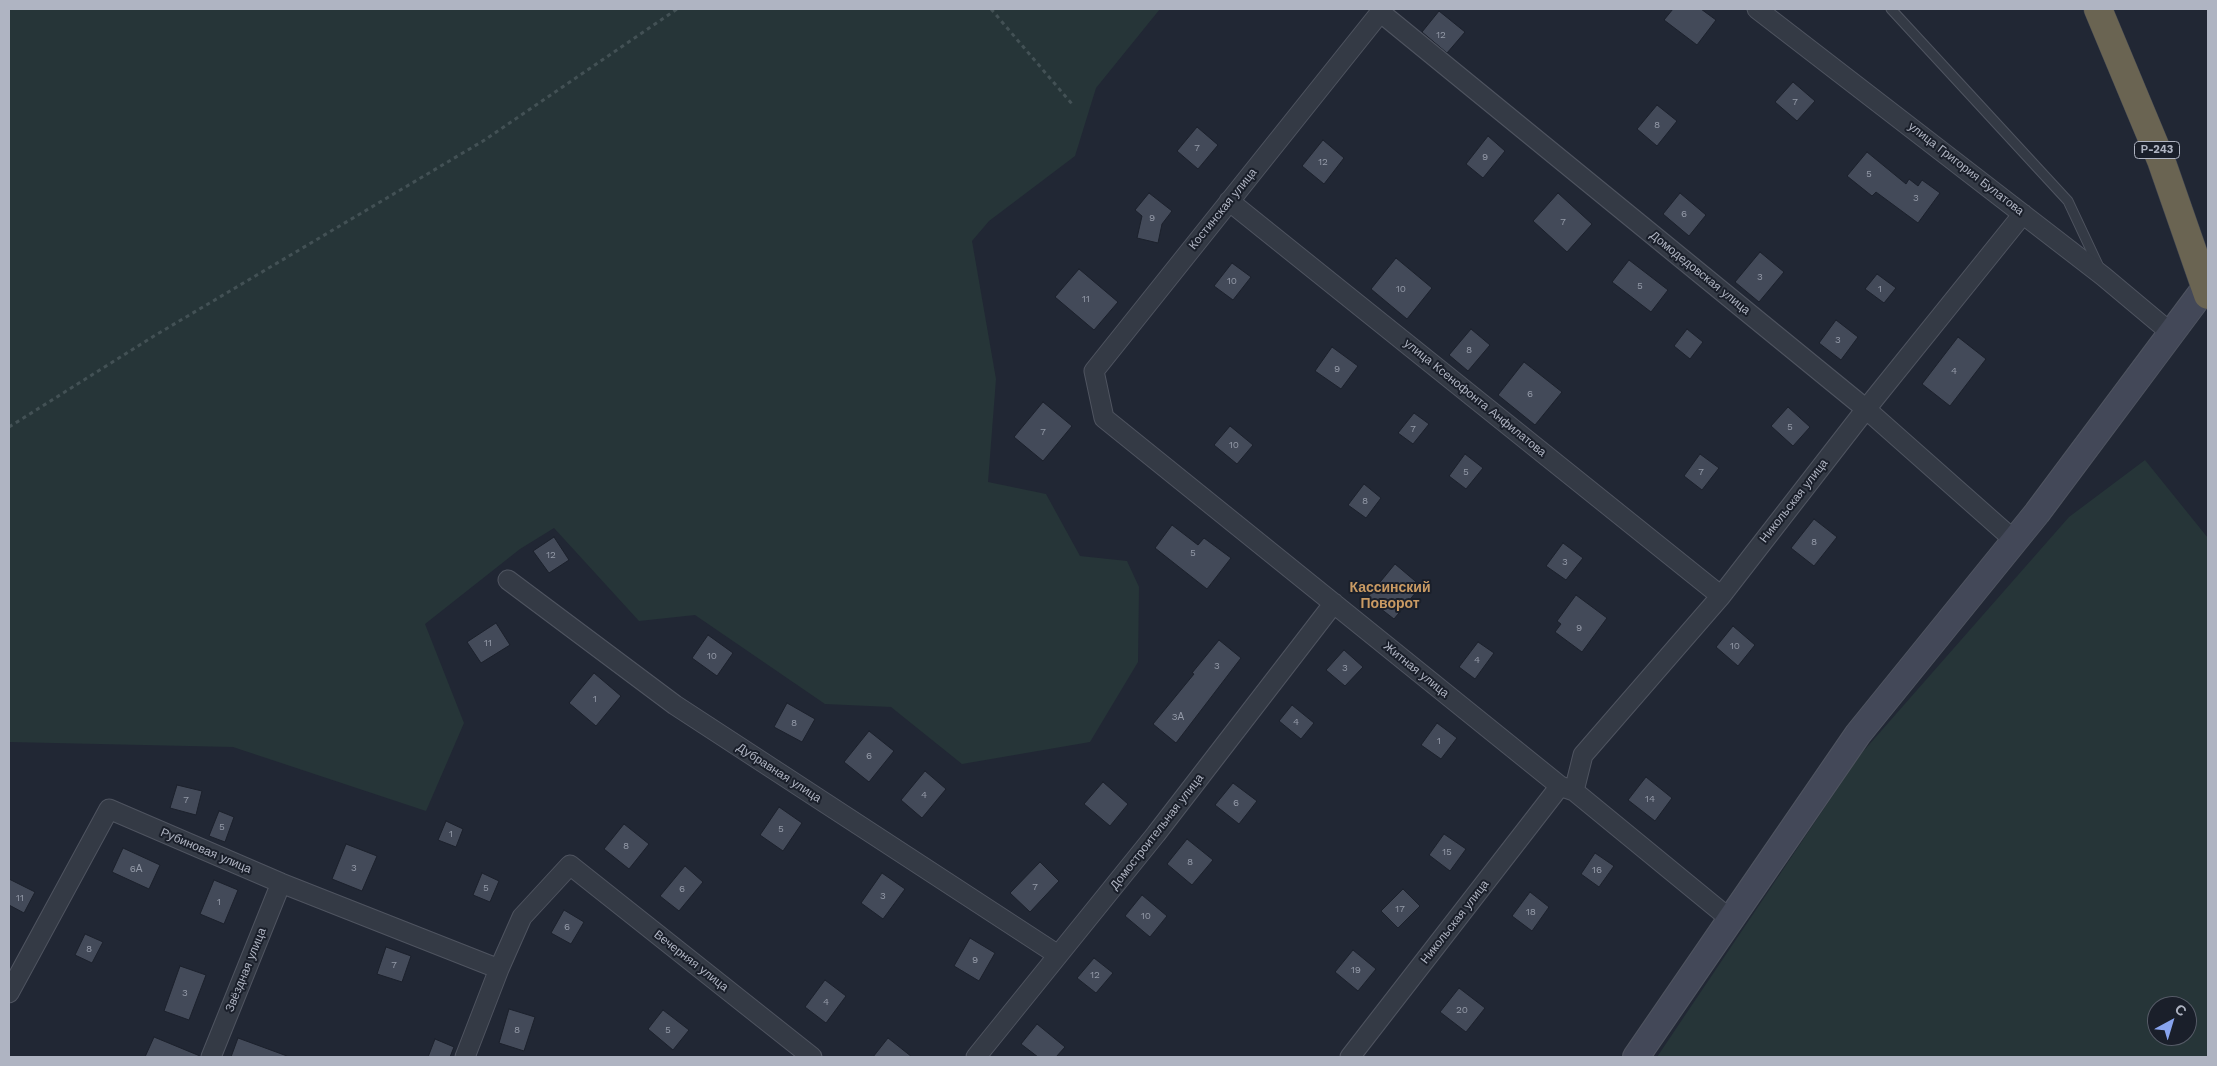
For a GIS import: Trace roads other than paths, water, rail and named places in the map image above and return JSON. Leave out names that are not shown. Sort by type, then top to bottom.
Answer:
[{"type":"highway","name":"Р-243","points":[[2098,9],[2161,160],[2207,288]]},
{"type":"street","name":"улица Григория Булатова","points":[[1757,9],[2103,276],[2172,333]]},
{"type":"street","name":"Костинская улица","points":[[1104,418],[1094,371],[1382,11]]},
{"type":"street","name":"Домодедовская улица","points":[[1382,11],[1866,409],[2014,541]]},
{"type":"street","name":"улица Ксенофонта Анфилатова","points":[[1230,201],[1721,596]]},
{"type":"street","name":"Никольская улица","points":[[1350,1057],[1567,789],[1583,755],[1721,596],[1866,409],[2023,214]]},
{"type":"street","points":[[1636,1057],[1858,734],[2014,541],[2207,288]]},
{"type":"street","name":"Житная улица","points":[[1104,418],[1730,919]]},
{"type":"street","name":"Дубравная улица","points":[[508,580],[676,705],[1058,955]]},
{"type":"street","name":"Домостроительная улица","points":[[976,1057],[1156,834],[1334,603]]},
{"type":"street","name":"Рубиновая улица","points":[[9,993],[109,809],[281,883],[499,968]]},
{"type":"street","name":"Вечерняя улица","points":[[499,968],[522,917],[570,865],[812,1057]]},
{"type":"street","name":"Звёздная улица","points":[[211,1057],[281,883]]},
{"type":"street","points":[[465,1057],[499,968]]},
{"type":"lane","points":[[1891,9],[2068,201],[2103,276]]},
{"type":"district","name":"Кассинский Поворот","points":[[1390,596]]}]
